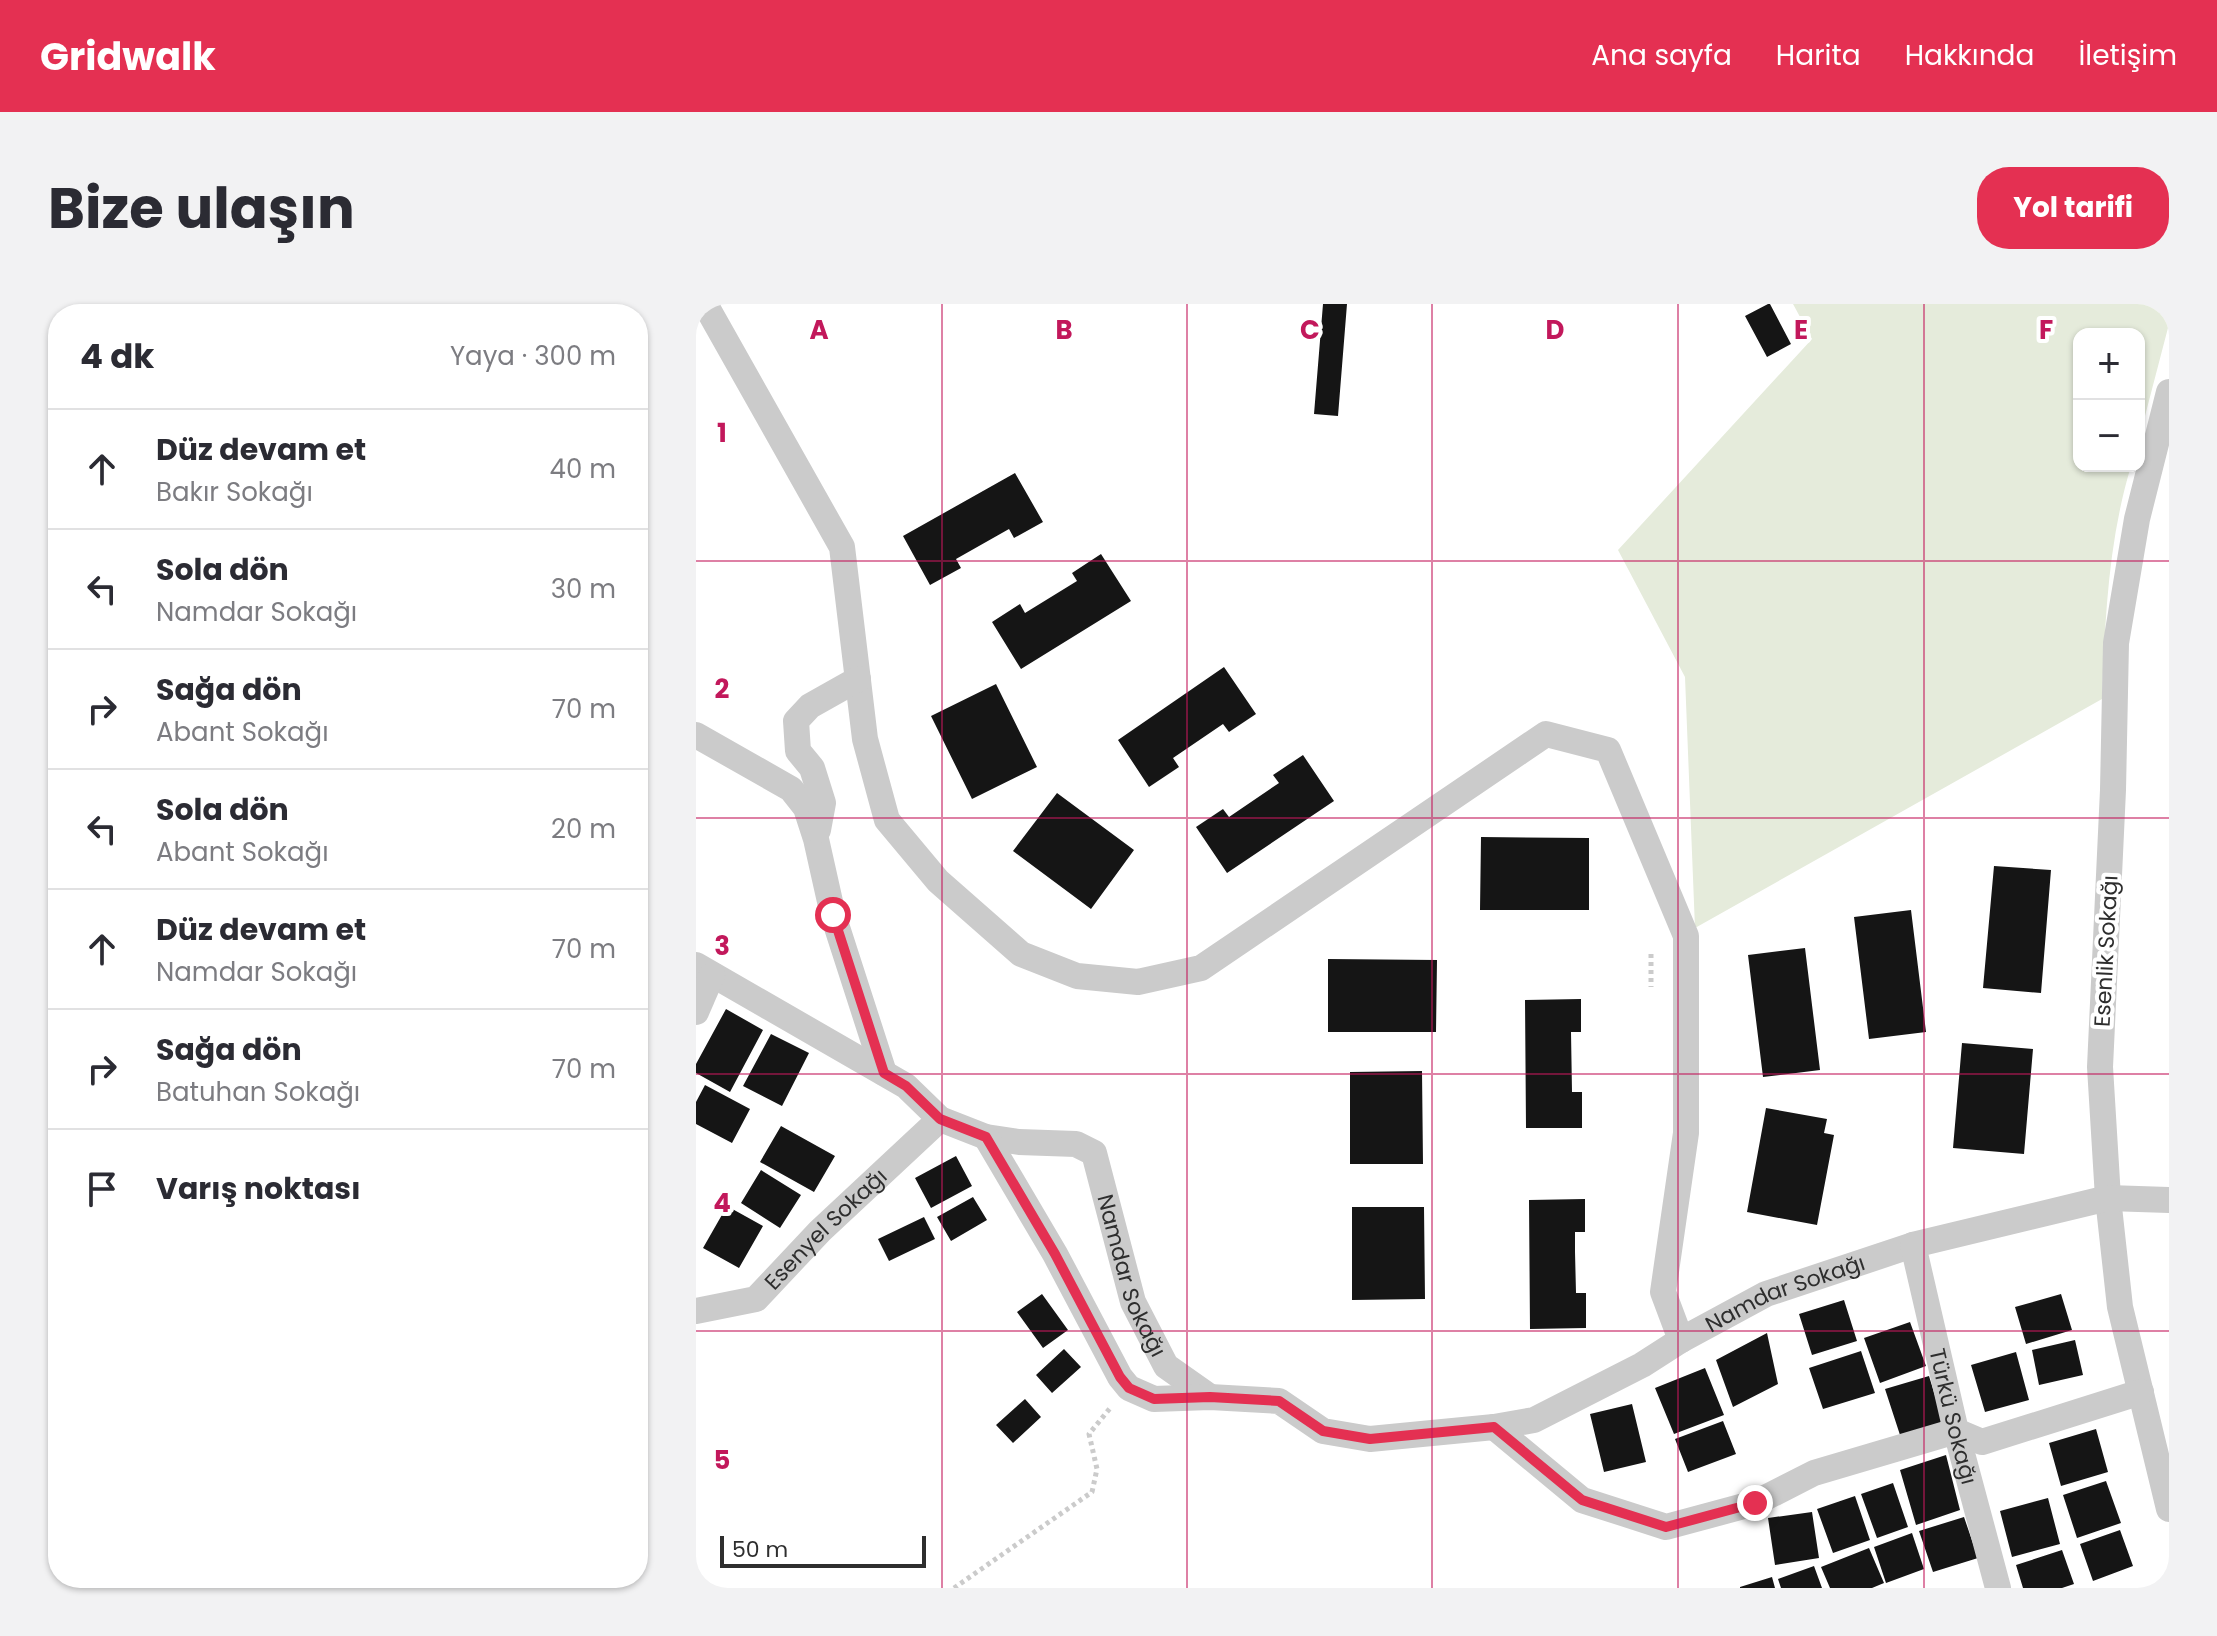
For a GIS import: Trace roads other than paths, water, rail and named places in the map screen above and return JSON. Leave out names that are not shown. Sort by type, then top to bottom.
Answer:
[{"type":"street","points":[[705,304],[842,547],[865,739],[887,820],[938,881],[1021,954],[1077,976],[1123,981],[1138,982],[1201,968],[1546,734],[1608,750],[1686,936],[1686,1133],[1663,1292],[1681,1340]]},
{"type":"street","name":"Esenlik Sokağı","points":[[2169,392],[2137,519],[2116,643],[2113,790],[2100,1067],[2108,1198],[2120,1307],[2141,1392],[2160,1429],[2169,1509]]},
{"type":"street","points":[[816,839],[823,803],[812,768],[798,751],[796,721],[810,706],[858,679]]},
{"type":"street","points":[[696,735],[791,789],[806,808],[833,915],[884,1073]]},
{"type":"street","points":[[696,1012],[704,970]]},
{"type":"street","name":"Namdar Sokağı","points":[[704,970],[906,1086],[940,1119],[986,1137],[1019,1142],[1076,1144],[1094,1153],[1133,1302],[1166,1366],[1210,1397],[1279,1401],[1323,1431],[1370,1439],[1534,1420],[1642,1365],[1766,1294],[1913,1245],[2108,1198],[2169,1200]]},
{"type":"street","name":"Esenyel Sokağı","points":[[696,1311],[756,1299],[820,1231],[940,1119]]},
{"type":"street","points":[[986,1137],[1129,1388],[1154,1399],[1210,1397]]},
{"type":"street","name":"Türkü Sokağı","points":[[1913,1245],[1956,1431],[1997,1588]]},
{"type":"street","points":[[1494,1427],[1582,1500],[1666,1527],[1755,1503],[1814,1473],[1956,1431],[1982,1442],[2141,1392]]}]
